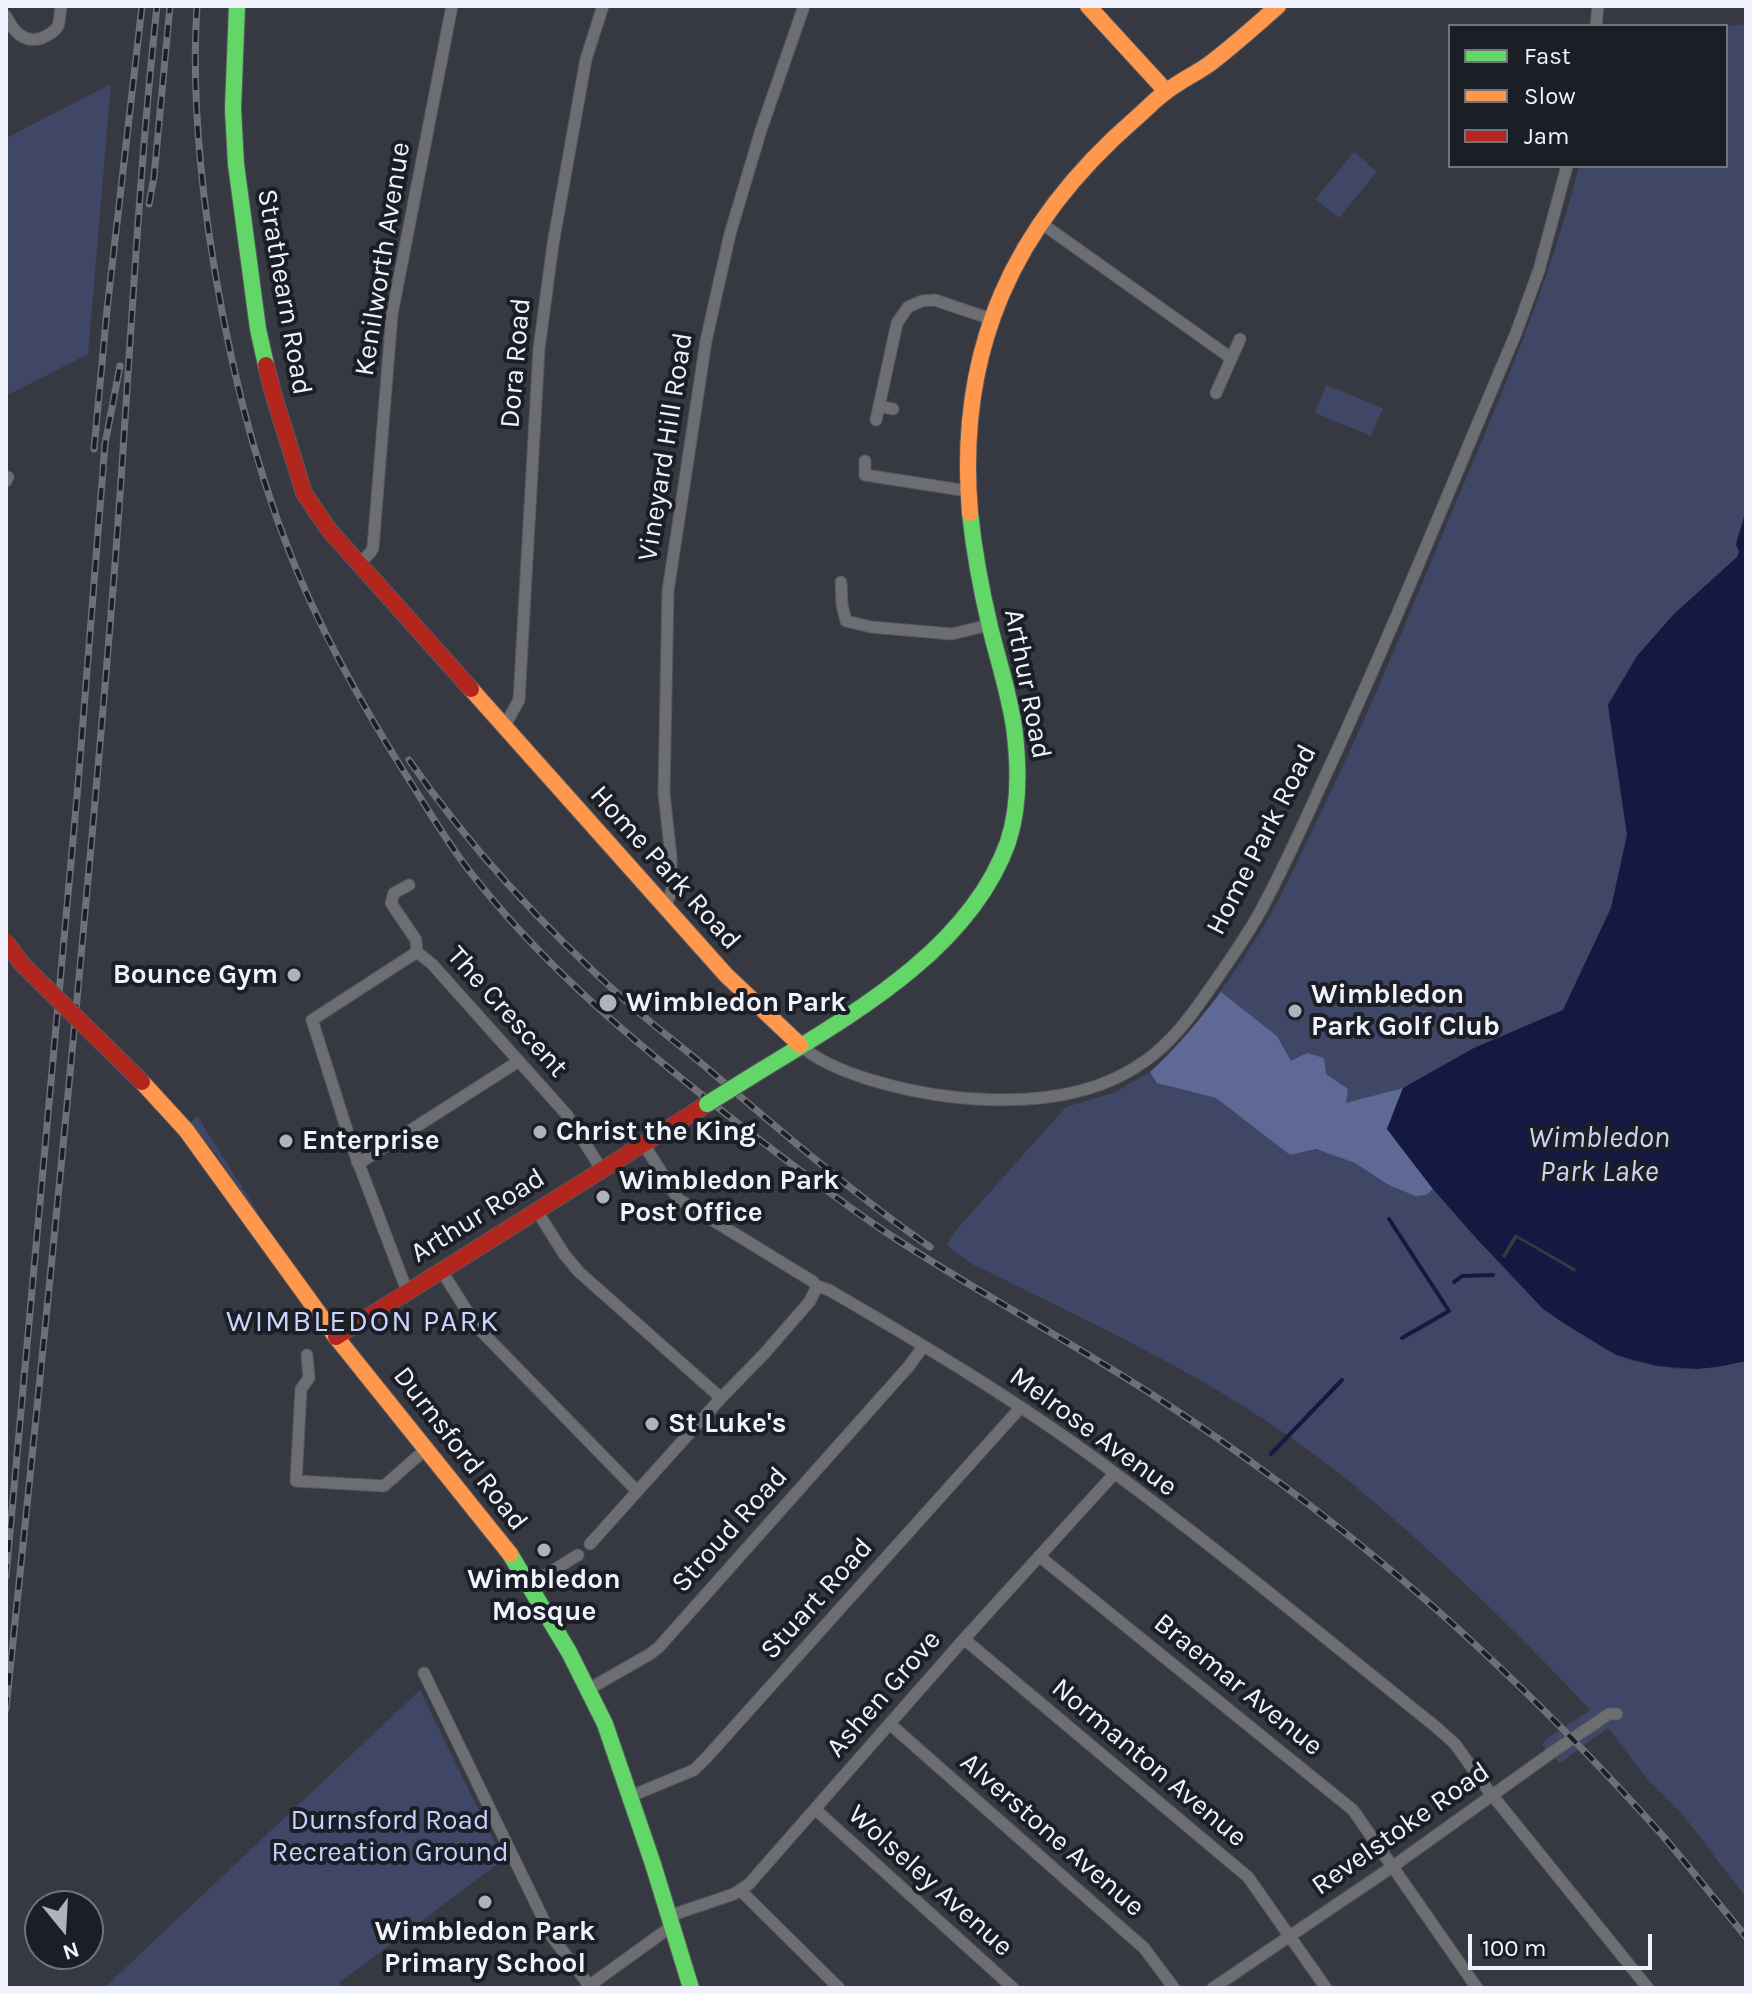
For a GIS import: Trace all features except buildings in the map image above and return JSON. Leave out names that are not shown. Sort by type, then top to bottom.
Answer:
[{"type":"street","points":[[6,16],[21,37],[35,40],[55,31],[59,25],[61,6]]},
{"type":"street","name":"Strathearn Road","points":[[237,6],[233,109],[236,164],[258,329],[273,393],[304,493],[324,528],[359,564]]},
{"type":"street","name":"Kenilworth Avenue","points":[[359,564],[370,553],[374,541],[392,314],[452,6]]},
{"type":"street","name":"Dora Road","points":[[504,727],[519,700],[538,365],[553,244],[586,59],[603,6]]},
{"type":"street","name":"Vineyard Hill Road","points":[[665,907],[672,890],[664,793],[668,591],[706,341],[730,234],[761,130],[804,6]]},
{"type":"street","points":[[1088,6],[1166,91]]},
{"type":"street","name":"Arthur Road","points":[[336,1337],[865,1005],[925,957],[966,913],[1005,849],[1013,824],[1019,778],[1016,734],[1004,675],[989,625],[972,537],[968,491],[972,400],[991,319],[1013,269],[1066,186],[1166,91],[1225,50],[1278,6]]},
{"type":"street","name":"Home Park Road","points":[[359,564],[726,975],[812,1055],[851,1073],[930,1094],[976,1099],[1037,1099],[1076,1093],[1139,1065],[1159,1049],[1190,1017],[1267,899],[1364,693],[1516,333],[1539,270],[1566,168]]},
{"type":"street","points":[[1041,223],[1231,358]]},
{"type":"street","points":[[876,420],[897,323],[908,307],[935,300],[991,319]]},
{"type":"street","points":[[1216,393],[1240,339]]},
{"type":"street","points":[[879,406],[893,409]]},
{"type":"street","points":[[865,461],[865,475],[968,491]]},
{"type":"street","points":[[841,582],[846,621],[871,627],[952,634],[989,625]]},
{"type":"street","points":[[409,885],[394,893],[391,903],[416,940],[417,952]]},
{"type":"street","name":"Durnsford Road","points":[[6,942],[22,964],[153,1093],[186,1130],[336,1337],[512,1556],[589,1689],[605,1724],[631,1796],[691,1988]]},
{"type":"street","name":"The Crescent","points":[[407,1291],[357,1162],[312,1020],[417,952],[432,964],[572,1121],[602,1170]]},
{"type":"street","points":[[357,1162],[519,1061]]},
{"type":"street","name":"Melrose Avenue","points":[[643,1143],[678,1199],[1021,1407],[1115,1473],[1436,1727],[1455,1744],[1648,1988]]},
{"type":"street","points":[[537,1211],[579,1272],[721,1398]]},
{"type":"street","points":[[441,1270],[481,1331],[637,1491]]},
{"type":"street","points":[[590,1544],[764,1354],[810,1301],[817,1286]]},
{"type":"street","name":"Stroud Road","points":[[589,1689],[659,1647],[923,1347]]},
{"type":"street","points":[[307,1355],[309,1378],[301,1389],[296,1481],[384,1486],[427,1448]]},
{"type":"street","name":"Stuart Road","points":[[631,1796],[694,1770],[1021,1407]]},
{"type":"street","name":"Ashen Grove","points":[[587,1987],[670,1921],[741,1891],[749,1884],[1115,1473]]},
{"type":"street","points":[[530,1585],[578,1555]]},
{"type":"street","name":"Braemar Avenue","points":[[1039,1556],[1341,1799],[1360,1820],[1477,1988]]},
{"type":"street","name":"Normanton Avenue","points":[[964,1639],[1248,1877],[1326,1988]]},
{"type":"street","points":[[424,1673],[552,1937],[587,1987]]},
{"type":"street","name":"Revelstoke Road","points":[[1213,1988],[1392,1867],[1588,1728],[1609,1714],[1617,1714]]},
{"type":"street","name":"Alverstone Avenue","points":[[890,1724],[1144,1948],[1174,1988]]},
{"type":"street","name":"Wolseley Avenue","points":[[815,1809],[1013,1988]]},
{"type":"street","points":[[741,1891],[839,1988]]},
{"type":"green space","name":"Wimbledon Park Golf Club","points":[[1746,24],[1746,510],[1736,544],[1739,552],[1737,558],[1674,614],[1637,656],[1608,704],[1627,835],[1611,908],[1563,1010],[1474,1048],[1403,1088],[1345,1104],[1193,1029],[1272,912],[1363,722],[1516,358],[1566,215],[1578,168],[1728,168],[1728,26]]},
{"type":"green space","points":[[111,84],[88,354],[6,396],[6,138]]},
{"type":"green space","points":[[1354,152],[1377,172],[1339,218],[1315,199]]},
{"type":"green space","points":[[1326,385],[1383,408],[1371,436],[1315,413]]},
{"type":"green space","points":[[1150,1072],[1158,1083],[1216,1098],[1290,1155],[1316,1149],[1355,1163],[1387,1184],[1426,1195],[1433,1189],[1476,1238],[1562,1322],[1605,1349],[1632,1361],[1679,1369],[1717,1367],[1746,1361],[1746,1898],[1684,1816],[1647,1779],[1608,1728],[1560,1763],[1542,1745],[1551,1735],[1590,1710],[1468,1587],[1351,1483],[1304,1447],[1225,1395],[1143,1349],[974,1265],[947,1244],[1066,1107],[1113,1093]]},
{"type":"green space","points":[[198,1115],[257,1211],[256,1212],[190,1123]]},
{"type":"green space","name":"Durnsford Road Recreation Ground","points":[[420,1690],[503,1860],[339,1983],[343,1988],[104,1988]]},
{"type":"shaded area","points":[[1221,992],[1277,1036],[1291,1061],[1307,1053],[1324,1058],[1326,1074],[1348,1089],[1346,1103],[1403,1088],[1387,1129],[1433,1189],[1426,1195],[1415,1196],[1387,1184],[1355,1163],[1316,1149],[1290,1155],[1216,1098],[1157,1083],[1150,1072],[1179,1044]]},
{"type":"water","name":"Wimbledon Park Lake","points":[[1746,510],[1746,1361],[1696,1369],[1657,1366],[1616,1355],[1543,1309],[1433,1189],[1387,1129],[1403,1088],[1474,1048],[1563,1010],[1611,908],[1627,835],[1608,705],[1637,656],[1674,614],[1737,557],[1736,544]]},
{"type":"pier","points":[[1515,1234],[1576,1269],[1575,1272],[1517,1238],[1505,1258],[1502,1256]]},
{"type":"waterway","points":[[1389,1219],[1449,1311],[1402,1338]]},
{"type":"waterway","points":[[1454,1282],[1462,1276],[1493,1275]]},
{"type":"waterway","points":[[1271,1454],[1342,1380]]},
{"type":"railway","points":[[94,449],[142,6]]},
{"type":"railway","points":[[6,1709],[62,1162],[99,751],[157,6]]},
{"type":"railway","points":[[149,204],[170,6]]},
{"type":"railway","points":[[197,6],[197,117],[208,227],[230,352],[263,476],[303,585],[343,668],[432,816],[479,883],[535,947],[627,1034],[804,1174],[918,1253],[1192,1421],[1280,1483],[1383,1563],[1480,1649],[1574,1740],[1663,1836],[1746,1937]]},
{"type":"railway","points":[[6,1576],[78,785],[105,444],[120,366]]},
{"type":"railway","points":[[409,760],[484,857],[539,918],[598,976],[817,1161],[930,1247]]},
{"type":"traffic: fast","points":[[237,6],[233,109],[236,164],[258,329],[266,365]]},
{"type":"traffic: fast","points":[[752,1076],[864,1005],[935,949],[965,917],[990,881],[1008,842],[1016,800],[1016,741],[981,584],[970,513]]},
{"type":"traffic: fast","points":[[707,1104],[752,1076]]},
{"type":"traffic: fast","points":[[510,1554],[569,1652],[605,1724],[691,1988]]},
{"type":"traffic: slow","points":[[1088,6],[1166,91]]},
{"type":"traffic: slow","points":[[970,513],[968,454],[973,398],[984,345],[1002,295],[1025,247],[1056,202],[1092,160],[1158,97],[1208,65],[1278,6]]},
{"type":"traffic: slow","points":[[471,689],[726,975],[800,1045]]},
{"type":"traffic: slow","points":[[142,1082],[186,1130],[336,1337],[510,1554]]},
{"type":"traffic: jam","points":[[266,365],[304,493],[329,530],[471,689]]},
{"type":"traffic: jam","points":[[6,942],[22,964],[142,1082]]},
{"type":"traffic: jam","points":[[336,1337],[707,1104]]},
{"type":"place","name":"Bounce Gym","points":[[294,975]]},
{"type":"place","name":"Wimbledon Park","points":[[608,1003]]},
{"type":"place","name":"Wimbledon Park Golf Club","points":[[1295,1011]]},
{"type":"place","name":"Christ the King","points":[[540,1132]]},
{"type":"place","name":"Enterprise","points":[[286,1141]]},
{"type":"place","name":"Wimbledon Park Post Office","points":[[603,1197]]},
{"type":"place","name":"St Luke's","points":[[652,1424]]},
{"type":"place","name":"Wimbledon Mosque","points":[[544,1550]]},
{"type":"place","name":"Wimbledon Park Primary School","points":[[485,1902]]},
{"type":"district","name":"WIMBLEDON PARK","points":[[363,1322]]}]
